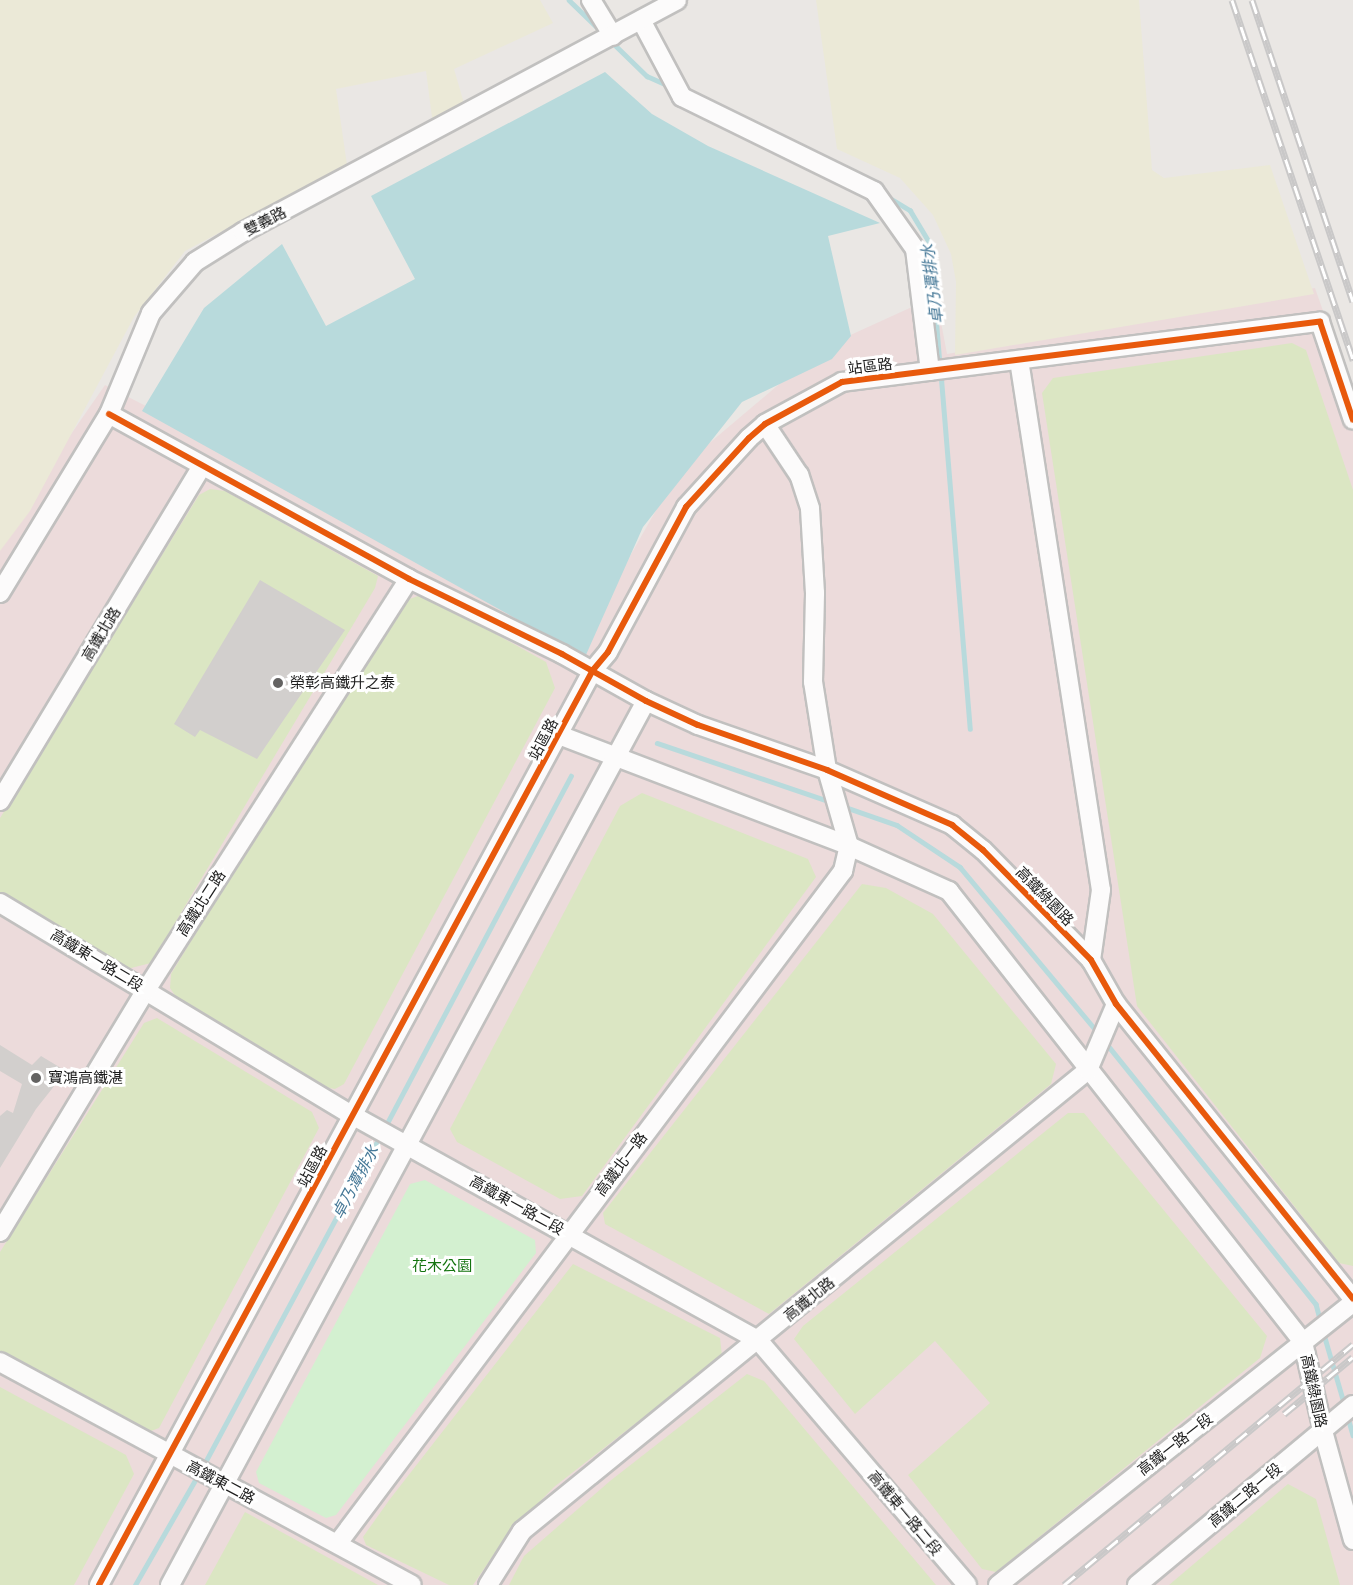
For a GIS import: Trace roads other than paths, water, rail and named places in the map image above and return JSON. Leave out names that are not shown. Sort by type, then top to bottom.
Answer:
[{"type":"street","points":[[591,0],[606,40]]},
{"type":"street","name":"雙義路","points":[[0,593],[109,414],[151,313],[195,262],[243,232],[606,40],[677,0]]},
{"type":"street","points":[[641,20],[682,97],[874,191],[915,249],[937,370]]},
{"type":"street","name":"站區路","points":[[99,1585],[594,670],[608,652],[686,507],[765,424],[842,382],[1320,322],[1353,420]]},
{"type":"street","points":[[1018,360],[1101,890],[1090,960]]},
{"type":"street","name":"高鐵綠園路","points":[[109,414],[409,579],[594,670],[646,701],[698,725],[827,770],[952,825],[983,850],[1090,960],[1116,1004],[1353,1301]]},
{"type":"street","points":[[765,424],[799,476],[810,508],[815,593],[813,682],[827,770],[849,846]]},
{"type":"street","name":"高鐵北路","points":[[0,801],[202,466]]},
{"type":"street","name":"高鐵北二路","points":[[0,1232],[146,990],[409,579]]},
{"type":"street","points":[[170,1585],[226,1486],[646,701]]},
{"type":"street","name":"高鐵綠園路","points":[[559,735],[849,846],[949,891],[1304,1342],[1323,1431],[1353,1540]]},
{"type":"street","name":"高鐵北一路","points":[[338,1543],[568,1233],[843,871],[849,846]]},
{"type":"street","name":"高鐵東一路二段","points":[[0,903],[352,1115],[758,1340],[967,1585]]},
{"type":"street","name":"高鐵北路","points":[[488,1585],[522,1531],[1088,1070],[1116,1004]]},
{"type":"street","name":"高鐵一路一段","points":[[998,1585],[1353,1301]]},
{"type":"street","name":"高鐵東二路","points":[[0,1362],[412,1585]]},
{"type":"street","name":"高鐵二路一段","points":[[1137,1585],[1353,1405]]},
{"type":"water","points":[[605,72],[652,114],[708,146],[880,223],[828,236],[851,336],[832,359],[742,402],[643,527],[585,657],[142,411],[204,308],[282,244],[326,326],[415,279],[371,196]]},
{"type":"waterway","name":"卓乃潭排水","points":[[569,0],[600,30]]},
{"type":"waterway","name":"卓乃潭排水","points":[[612,42],[647,76],[669,86]]},
{"type":"waterway","name":"卓乃潭排水","points":[[888,197],[910,210],[930,243],[940,365]]},
{"type":"waterway","name":"卓乃潭排水","points":[[941,373],[970,729]]},
{"type":"waterway","points":[[657,743],[831,802]]},
{"type":"waterway","name":"卓乃潭排水","points":[[385,1127],[571,776]]},
{"type":"waterway","points":[[842,806],[897,825],[960,867],[1099,1034]]},
{"type":"waterway","points":[[1106,1043],[1316,1304],[1321,1323]]},
{"type":"waterway","name":"卓乃潭排水","points":[[202,1468],[381,1134]]},
{"type":"waterway","points":[[1323,1331],[1345,1406]]},
{"type":"waterway","points":[[1347,1414],[1353,1435]]},
{"type":"waterway","name":"卓乃潭排水","points":[[135,1585],[198,1475]]},
{"type":"railway","points":[[1232,0],[1353,360]]},
{"type":"railway","points":[[1252,0],[1353,302]]},
{"type":"railway","points":[[1064,1585],[1353,1344]]},
{"type":"railway","points":[[1284,1414],[1353,1357]]},
{"type":"place","name":"榮彰高鐵升之泰","points":[[278,683]]},
{"type":"place","name":"寶鴻高鐵湛","points":[[36,1078]]},
{"type":"park label","name":"花木公園","points":[[442,1266]]}]
